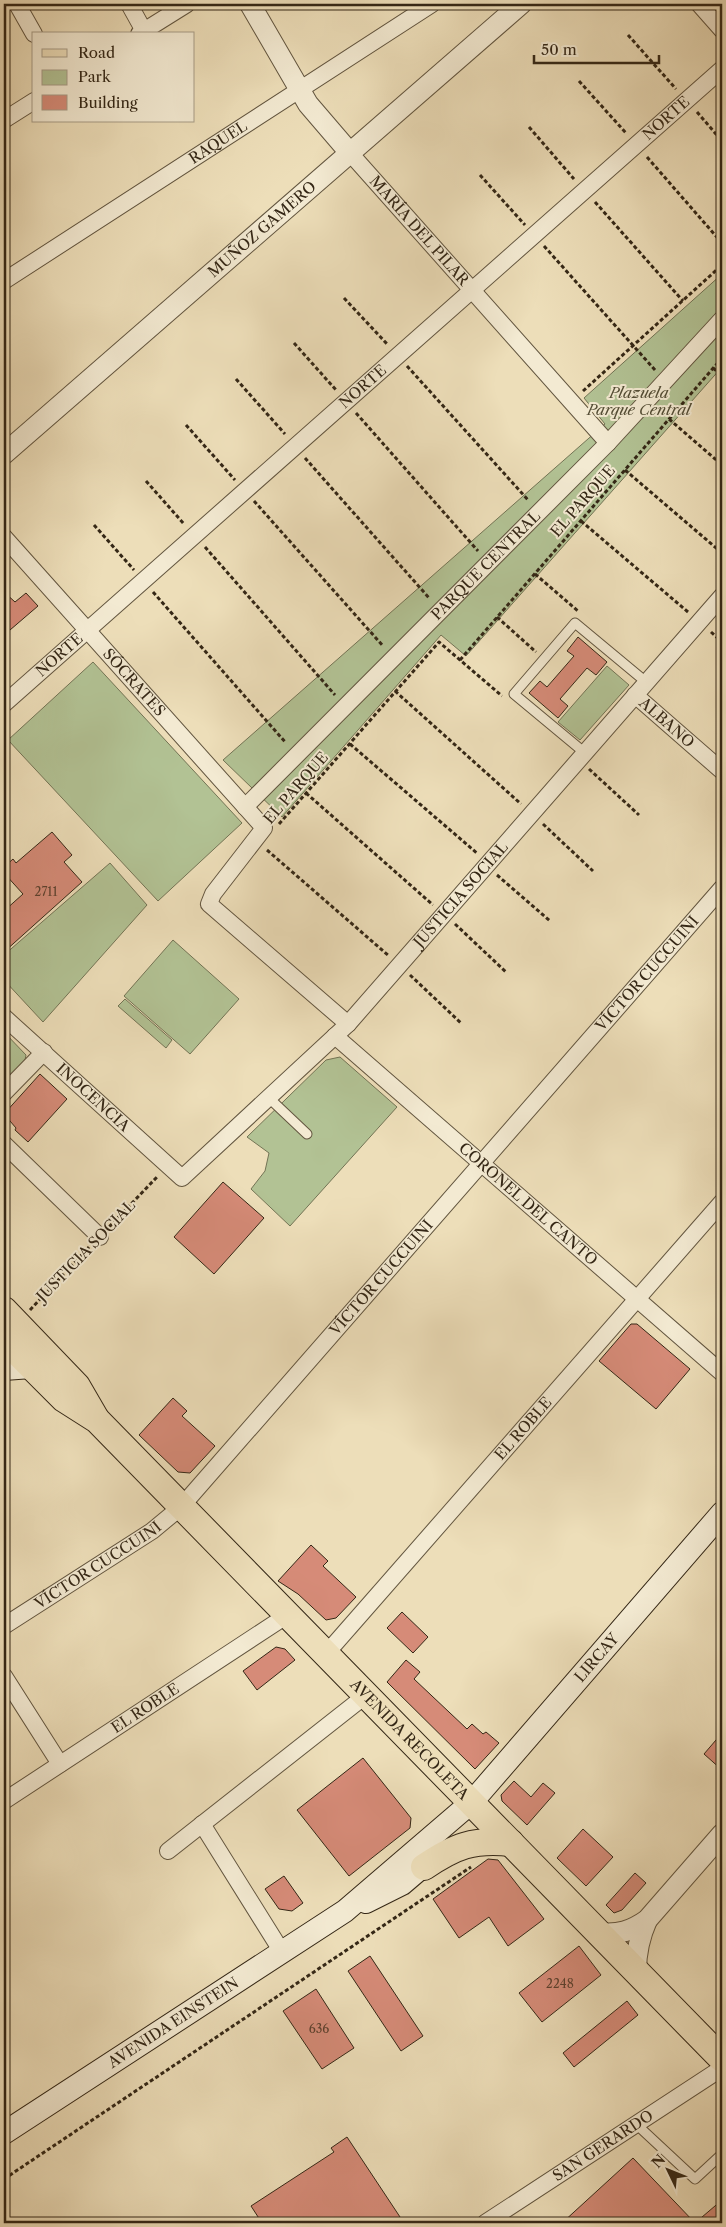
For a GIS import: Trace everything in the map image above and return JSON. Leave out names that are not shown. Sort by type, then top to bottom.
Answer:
[{"type":"main road","name":"AVENIDA RECOLETA","points":[[8,1324],[58,1365],[78,1386],[96,1420]]},
{"type":"main road","name":"AVENIDA RECOLETA","points":[[8,1324],[30,1366],[64,1399],[96,1420],[324,1655],[472,1802],[722,2059]]},
{"type":"main road","points":[[4,1369],[58,1365]]},
{"type":"main road","name":"LIRCAY","points":[[472,1802],[722,1513]]},
{"type":"main road","name":"AVENIDA EINSTEIN","points":[[345,1911],[394,1888],[424,1867],[453,1835],[472,1802]]},
{"type":"main road","name":"AVENIDA EINSTEIN","points":[[4,2133],[345,1911],[472,1802]]},
{"type":"main road","points":[[424,1867],[447,1852],[465,1844],[484,1841],[511,1843]]},
{"type":"street","points":[[17,4],[33,32]]},
{"type":"street","points":[[129,4],[142,32],[187,4]]},
{"type":"street","name":"MARÍA DEL PILAR","points":[[250,4],[313,111],[608,443]]},
{"type":"street","name":"RAQUEL","points":[[4,281],[432,4]]},
{"type":"street","name":"MUÑOZ GAMERO","points":[[4,454],[521,4]]},
{"type":"street","points":[[699,4],[722,30]]},
{"type":"street","name":"NORTE","points":[[4,704],[722,69]]},
{"type":"street","points":[[4,120],[32,102]]},
{"type":"street","name":"PARQUE CENTRAL","points":[[245,807],[608,443],[722,319]]},
{"type":"street","name":"SÓCRATES","points":[[4,538],[245,807],[269,829]]},
{"type":"street","name":"JUSTICIA SOCIAL","points":[[182,1178],[348,1024],[533,815],[722,596]]},
{"type":"street","name":"ALBANO","points":[[635,695],[722,771]]},
{"type":"street","points":[[269,829],[213,894],[209,904],[348,1024]]},
{"type":"street","name":"VÍCTOR CUCCUINI","points":[[4,1626],[152,1531],[181,1507],[722,888]]},
{"type":"street","name":"INOCENCIA","points":[[4,1017],[182,1178]]},
{"type":"street","name":"CORONEL DEL CANTO","points":[[335,1036],[722,1373]]},
{"type":"street","points":[[4,1093],[44,1052]]},
{"type":"street","points":[[4,1144],[100,1237]]},
{"type":"street","name":"EL ROBLE","points":[[324,1655],[722,1202]]},
{"type":"street","name":"EL ROBLE","points":[[4,1800],[286,1616]]},
{"type":"street","points":[[4,1676],[60,1764]]},
{"type":"street","points":[[168,1851],[365,1696]]},
{"type":"street","points":[[202,1824],[282,1952]]},
{"type":"street","points":[[599,1933],[616,1934],[633,1930],[647,1920],[722,1834]]},
{"type":"street","points":[[636,1971],[636,1953],[640,1936],[647,1920]]},
{"type":"street","name":"SAN GERARDO","points":[[484,2223],[722,2068]]},
{"type":"lane","points":[[585,753],[514,694],[544,659],[575,623],[646,682]]},
{"type":"lane","points":[[269,1098],[307,1134]]},
{"type":"lane","points":[[636,2124],[695,2179],[722,2154]]},
{"type":"path","points":[[580,81],[722,243]]},
{"type":"path","points":[[529,127],[683,300]]},
{"type":"path","points":[[480,175],[665,382]]},
{"type":"path","points":[[571,401],[722,265]]},
{"type":"path","points":[[344,298],[539,512]]},
{"type":"path","points":[[294,343],[489,562]]},
{"type":"path","name":"EL PARQUE","points":[[460,660],[722,358]]},
{"type":"path","points":[[714,368],[722,376]]},
{"type":"path","points":[[236,379],[440,611]]},
{"type":"path","points":[[669,419],[722,464]]},
{"type":"path","points":[[186,425],[393,658]]},
{"type":"path","points":[[624,470],[722,553]]},
{"type":"path","points":[[146,481],[345,706]]},
{"type":"path","points":[[581,521],[722,642]]},
{"type":"path","points":[[94,525],[296,755]]},
{"type":"path","points":[[497,617],[544,659]]},
{"type":"path","name":"EL PARQUE","points":[[269,829],[306,793],[439,642]]},
{"type":"path","points":[[396,691],[593,871]]},
{"type":"path","points":[[350,744],[550,921]]},
{"type":"path","points":[[306,793],[506,972]]},
{"type":"path","points":[[261,845],[400,965],[461,1023]]},
{"type":"path","name":"JUSTICIA SOCIAL","points":[[8,1324],[100,1237],[168,1165]]},
{"type":"path","points":[[4,2179],[474,1865]]},
{"type":"green space","name":"Plazuela Parque Central","points":[[722,274],[722,367],[466,656],[441,635],[282,817],[223,760],[605,424],[584,398]]},
{"type":"green space","points":[[93,662],[242,823],[158,901],[8,740]]},
{"type":"green space","points":[[607,666],[629,685],[580,740],[558,722]]},
{"type":"green space","points":[[110,863],[147,905],[43,1022],[4,980],[4,955]]},
{"type":"green space","points":[[173,940],[239,999],[190,1054],[124,996]]},
{"type":"green space","points":[[125,999],[172,1040],[166,1048],[118,1006]]},
{"type":"green space","points":[[4,1032],[26,1055],[25,1060],[4,1082]]},
{"type":"green space","points":[[340,1057],[397,1107],[290,1226],[251,1189],[265,1171],[269,1153],[247,1137],[326,1060]]},
{"type":"building","points":[[4,592],[15,602],[26,593],[38,606],[10,630],[4,623]]},
{"type":"building","points":[[578,637],[607,662],[596,675],[587,668],[560,699],[568,706],[558,718],[529,693],[540,681],[547,687],[574,656],[567,651]]},
{"type":"building","points":[[52,832],[72,855],[64,862],[82,882],[4,952],[4,911],[23,894],[4,873],[4,867],[13,859],[16,863]]},
{"type":"building","points":[[40,1074],[67,1099],[28,1142],[15,1130],[16,1128],[4,1114]]},
{"type":"building","points":[[223,1182],[264,1218],[214,1274],[174,1237]]},
{"type":"building","points":[[631,1324],[637,1324],[690,1369],[656,1409],[599,1361]]},
{"type":"building","points":[[173,1398],[187,1411],[182,1416],[215,1446],[190,1473],[178,1472],[139,1435]]},
{"type":"building","points":[[311,1545],[328,1561],[323,1566],[356,1597],[336,1618],[326,1620],[298,1594],[278,1581]]},
{"type":"building","points":[[402,1612],[428,1637],[413,1653],[387,1628]]},
{"type":"building","points":[[276,1647],[285,1649],[295,1660],[257,1690],[243,1671]]},
{"type":"building","points":[[406,1660],[420,1672],[414,1679],[467,1729],[472,1724],[483,1734],[486,1732],[499,1743],[475,1769],[387,1682]]},
{"type":"building","points":[[722,1733],[722,1770],[704,1754]]},
{"type":"building","points":[[363,1758],[411,1818],[410,1828],[349,1876],[297,1810]]},
{"type":"building","points":[[514,1781],[531,1797],[543,1783],[555,1793],[527,1825],[502,1801],[501,1795]]},
{"type":"building","points":[[583,1829],[613,1857],[586,1886],[557,1858]]},
{"type":"building","points":[[488,1859],[498,1860],[544,1919],[508,1946],[489,1917],[459,1938],[433,1899]]},
{"type":"building","points":[[635,1873],[646,1883],[622,1910],[614,1913],[606,1905]]},
{"type":"building","points":[[284,1876],[303,1903],[292,1911],[279,1909],[265,1889]]},
{"type":"building","points":[[579,1946],[601,1975],[542,2022],[519,1993]]},
{"type":"building","points":[[370,1956],[423,2036],[401,2051],[348,1971]]},
{"type":"building","points":[[316,1989],[354,2048],[322,2069],[283,2011]]},
{"type":"building","points":[[627,2001],[638,2015],[574,2067],[563,2053]]},
{"type":"building","points":[[347,2137],[404,2223],[262,2223],[251,2206],[334,2152],[331,2148]]},
{"type":"building","points":[[633,2158],[695,2223],[562,2223]]},
{"type":"building","points":[[722,2200],[722,2223],[695,2223]]}]
